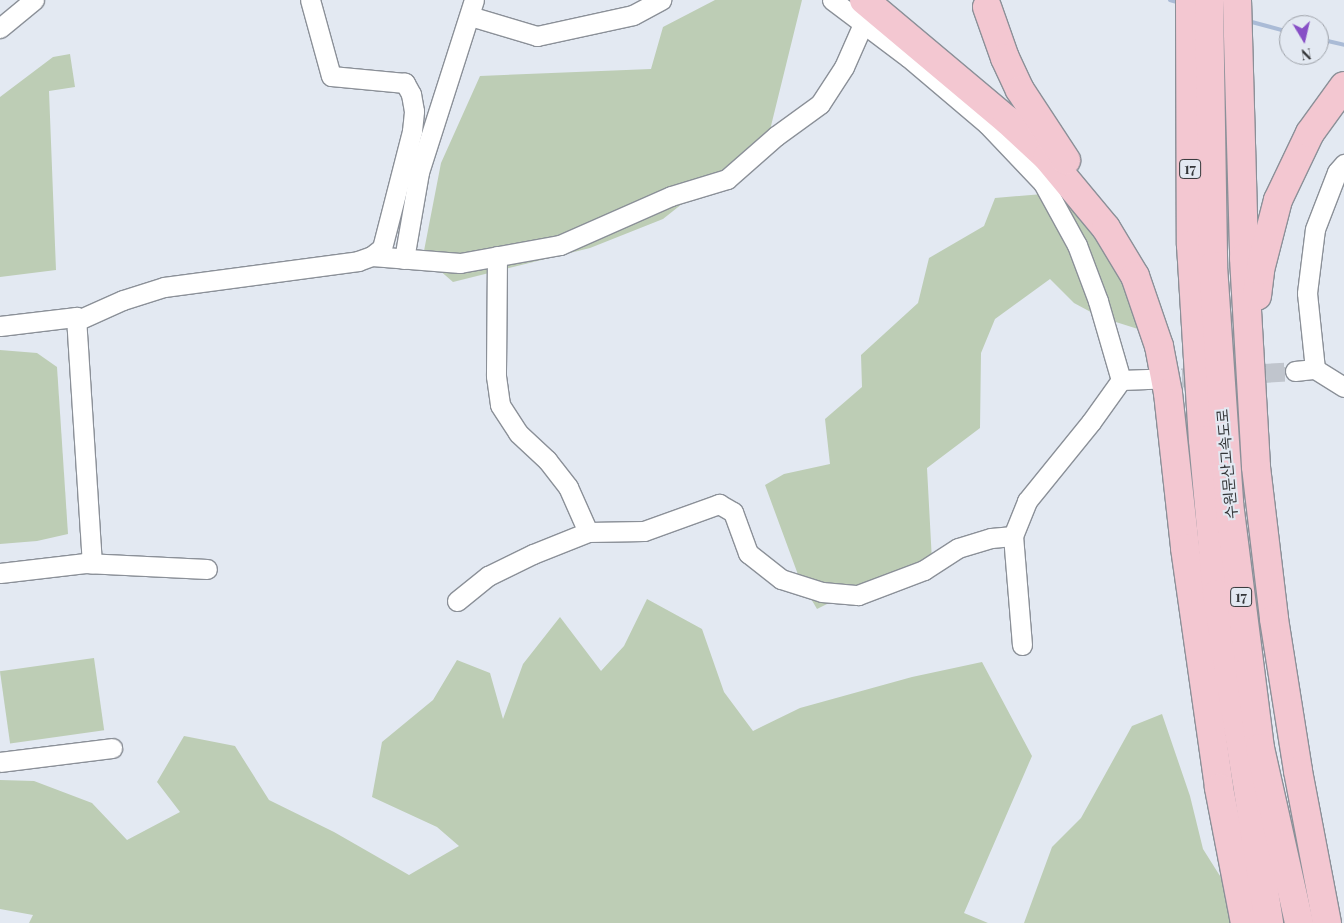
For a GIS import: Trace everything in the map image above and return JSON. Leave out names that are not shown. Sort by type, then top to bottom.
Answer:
[{"type":"highway","points":[[1237,0],[1244,268],[1256,467],[1278,648],[1298,771],[1328,923]]},
{"type":"highway","points":[[987,6],[1005,58],[1020,90],[1036,117],[1114,231],[1135,276],[1159,346],[1168,393],[1185,548],[1219,788],[1245,923]]},
{"type":"highway","name":"수원문산고속도로","points":[[1199,8],[1191,245],[1203,440],[1219,603],[1269,923]]},
{"type":"highway","name":"수원문산고속도로","points":[[1199,8],[1213,266],[1229,503],[1260,748],[1298,923]]},
{"type":"highway","points":[[863,12],[1007,120],[1047,157],[1085,200],[1106,228],[1135,276]]},
{"type":"highway","points":[[1256,467],[1256,330],[1260,270],[1278,200],[1310,134],[1338,94]]},
{"type":"street","points":[[0,28],[34,0]]},
{"type":"street","points":[[310,0],[331,76],[405,83],[411,94],[414,110],[412,131],[396,188],[389,229],[382,248],[372,256]]},
{"type":"street","points":[[404,259],[418,172],[472,8],[537,36],[633,15],[661,0]]},
{"type":"street","points":[[832,0],[863,12],[908,57],[987,124],[1043,183],[1077,245],[1098,301],[1121,380]]},
{"type":"street","points":[[76,321],[123,300],[164,287],[342,263],[372,256],[460,263],[560,245],[671,196],[726,179],[776,136],[820,104],[844,67],[863,12]]},
{"type":"street","points":[[1315,368],[1307,293],[1315,229],[1337,172],[1344,164]]},
{"type":"street","points":[[497,256],[496,376],[500,405],[518,433],[547,460],[568,487],[588,532]]},
{"type":"street","points":[[0,326],[76,317],[92,563]]},
{"type":"street","points":[[1295,371],[1315,368],[1344,387]]},
{"type":"street","points":[[1121,380],[1154,379]]},
{"type":"street","points":[[1022,645],[1013,536],[1027,500],[1091,422],[1121,380]]},
{"type":"street","points":[[458,600],[488,576],[533,554],[588,532],[644,531],[718,504],[732,512],[748,553],[781,578],[822,592],[858,595],[924,570],[958,548],[991,538],[1013,536]]},
{"type":"street","points":[[0,573],[92,563],[207,569]]},
{"type":"street","points":[[0,762],[112,748]]},
{"type":"green space","points":[[715,0],[802,0],[770,130],[750,150],[663,219],[590,248],[453,282],[423,256],[441,163],[480,76],[651,69],[663,27]]},
{"type":"green space","points":[[70,54],[75,87],[49,91],[56,270],[0,277],[0,97],[53,57]]},
{"type":"green space","points":[[1043,194],[1077,200],[1157,335],[1100,317],[1074,303],[1050,279],[995,319],[981,353],[980,428],[927,468],[932,561],[873,581],[817,609],[800,580],[765,485],[784,474],[830,464],[825,419],[862,387],[861,355],[918,303],[929,258],[984,226],[995,198]]},
{"type":"green space","points":[[0,350],[37,353],[57,367],[68,534],[37,541],[0,544]]},
{"type":"green space","points":[[647,599],[702,629],[724,692],[753,731],[800,708],[912,677],[982,662],[1032,756],[964,913],[988,923],[29,923],[33,915],[0,909],[0,780],[34,781],[92,803],[127,840],[180,812],[157,782],[184,736],[235,746],[269,800],[334,832],[409,875],[459,846],[437,827],[372,797],[382,742],[433,700],[457,660],[490,673],[503,719],[523,664],[560,617],[601,671],[624,646]]},
{"type":"green space","points":[[94,658],[104,730],[10,744],[0,671]]},
{"type":"green space","points":[[1162,714],[1190,796],[1203,849],[1249,922],[1253,923],[1024,923],[1052,847],[1081,818],[1132,726]]},
{"type":"waterway","points":[[1170,0],[1180,3]]},
{"type":"waterway","points":[[1248,21],[1279,29]]},
{"type":"waterway","points":[[1329,41],[1344,45]]},
{"type":"tunnel","points":[[1154,379],[1295,371]]}]
